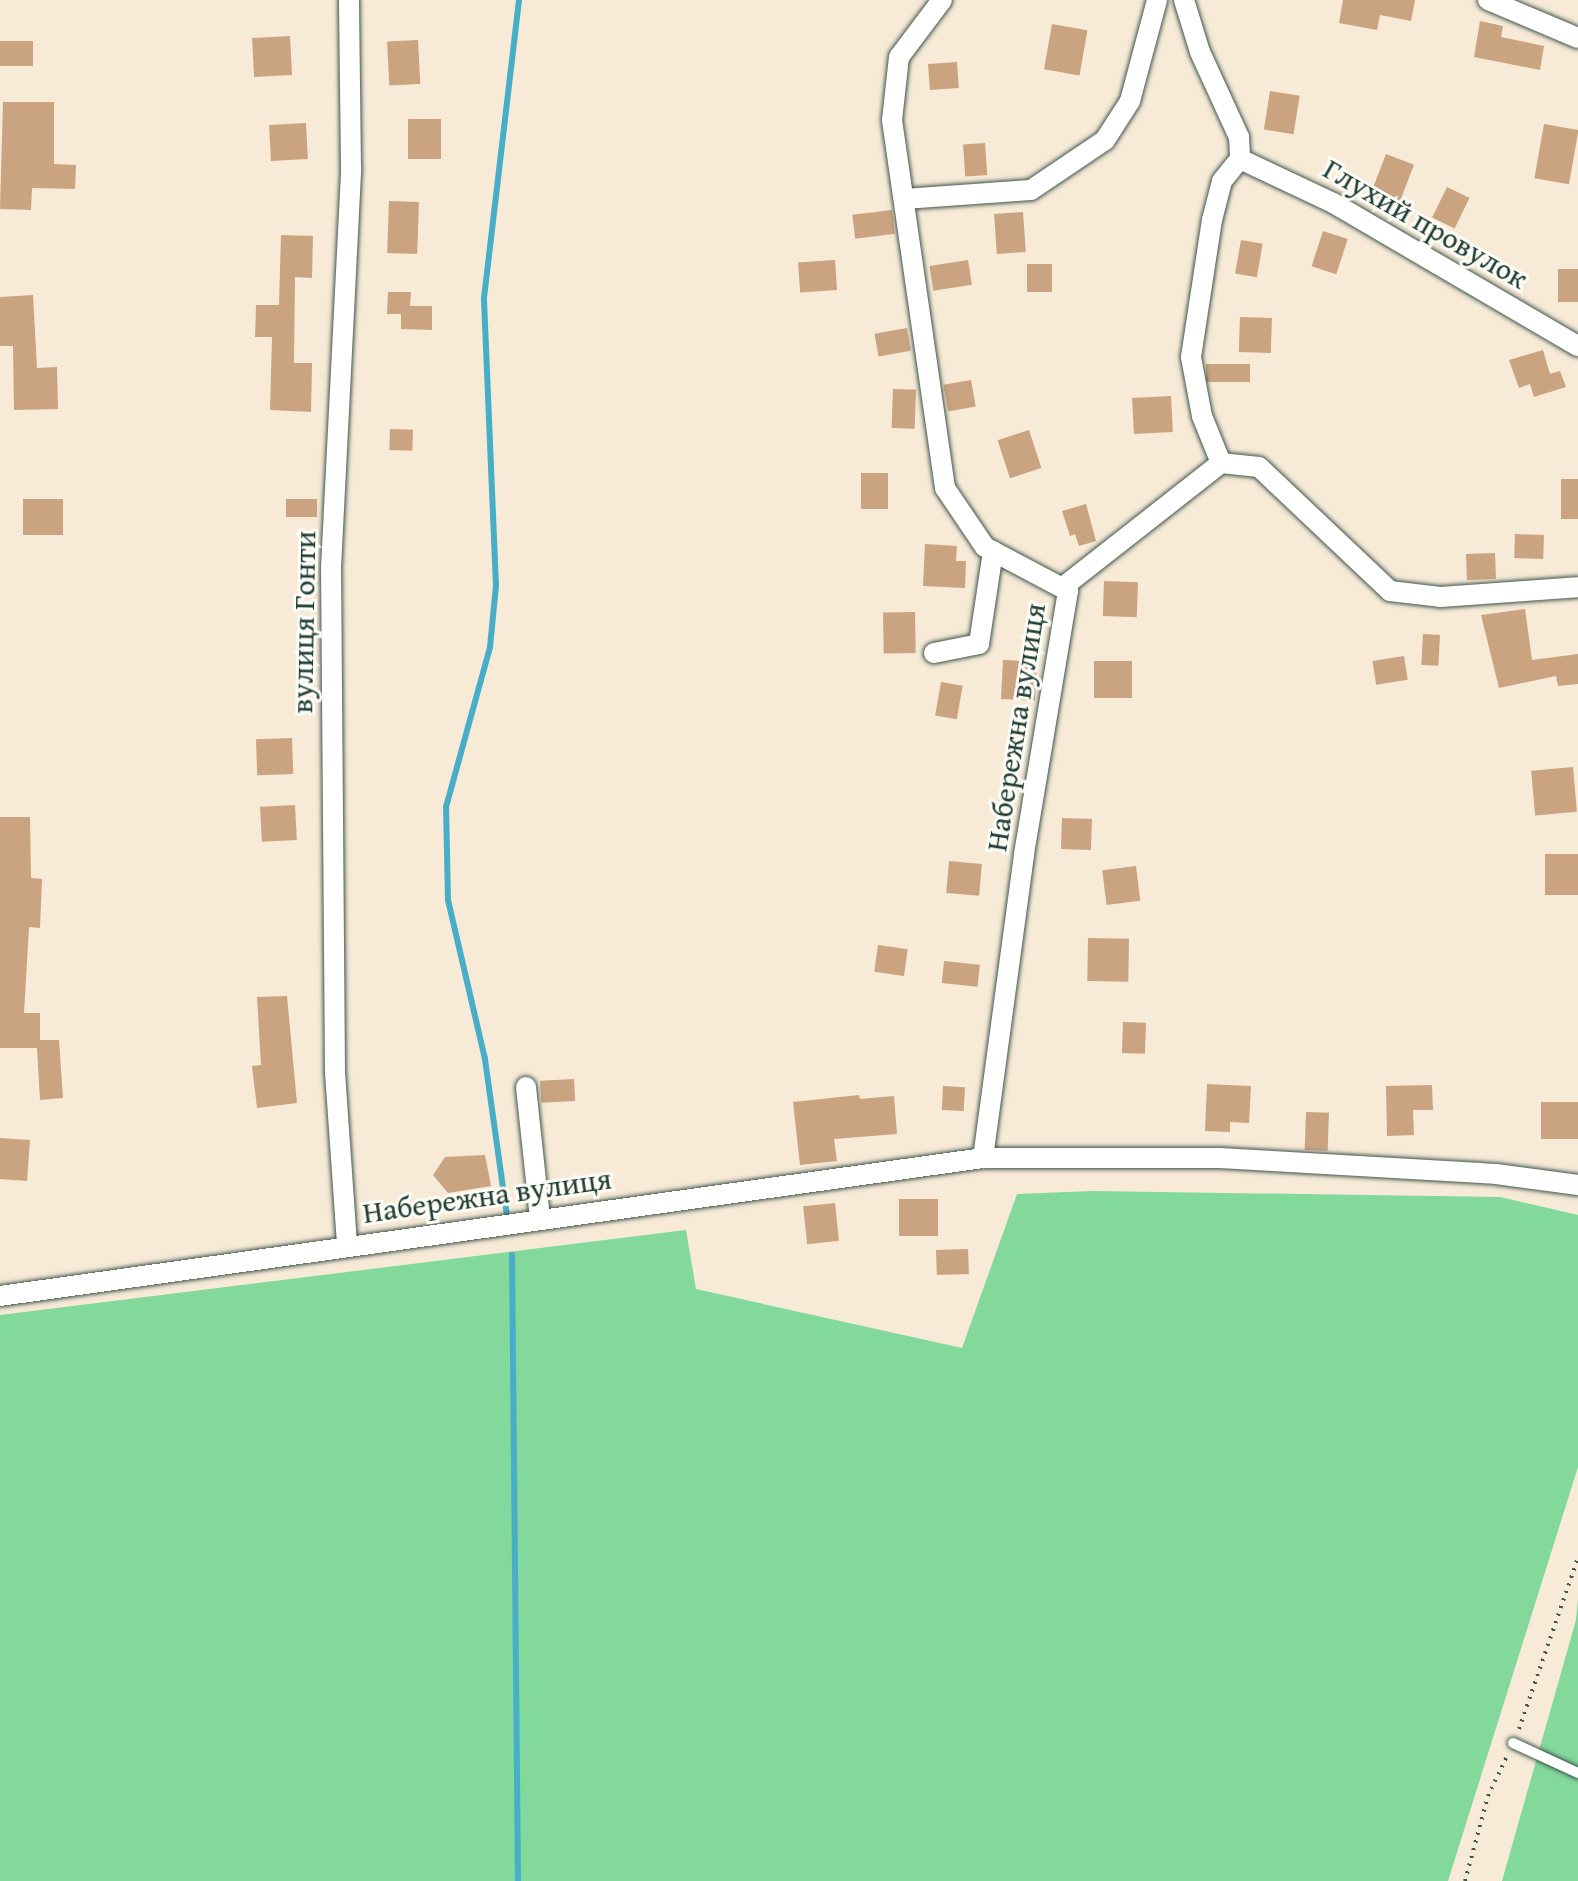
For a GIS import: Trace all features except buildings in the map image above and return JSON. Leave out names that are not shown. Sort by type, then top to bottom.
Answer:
[{"type":"street","name":"вулиця Гонти","points":[[347,1244],[335,1072],[331,568],[351,167],[349,0]]},
{"type":"street","name":"Набережна вулиця","points":[[942,0],[899,57],[892,120],[945,488],[985,547],[1068,591],[1022,868],[983,1158]]},
{"type":"street","points":[[904,199],[1031,190],[1105,140],[1130,101],[1157,0]]},
{"type":"street","points":[[1184,0],[1200,52],[1239,137],[1240,159],[1222,181],[1212,220],[1191,357],[1202,416],[1221,463]]},
{"type":"street","points":[[1488,0],[1578,38]]},
{"type":"street","name":"Глухий провулок","points":[[1240,159],[1347,211],[1578,346]]},
{"type":"street","points":[[1063,587],[1221,463],[1259,467],[1390,591],[1440,597],[1578,587]]},
{"type":"street","points":[[934,653],[979,644],[993,551]]},
{"type":"street","points":[[526,1087],[540,1218]]},
{"type":"street","name":"Набережна вулиця","points":[[0,1296],[75,1289],[347,1244],[983,1158],[1220,1158],[1496,1174],[1578,1185]]},
{"type":"lane","points":[[1513,1743],[1578,1773]]},
{"type":"path","points":[[1465,1881],[1488,1796],[1513,1743],[1578,1558]]},
{"type":"green space","points":[[1093,1191],[1500,1197],[1578,1215],[1578,1467],[1448,1881],[0,1881],[0,1315],[686,1230],[696,1289],[962,1348],[1017,1194]]},
{"type":"green space","points":[[1578,1598],[1578,1881],[1502,1881],[1576,1620]]},
{"type":"waterway","points":[[507,1216],[485,1059],[448,900],[446,807],[490,647],[496,586],[484,298],[519,0]]},
{"type":"waterway","points":[[512,1255],[518,1881]]}]
